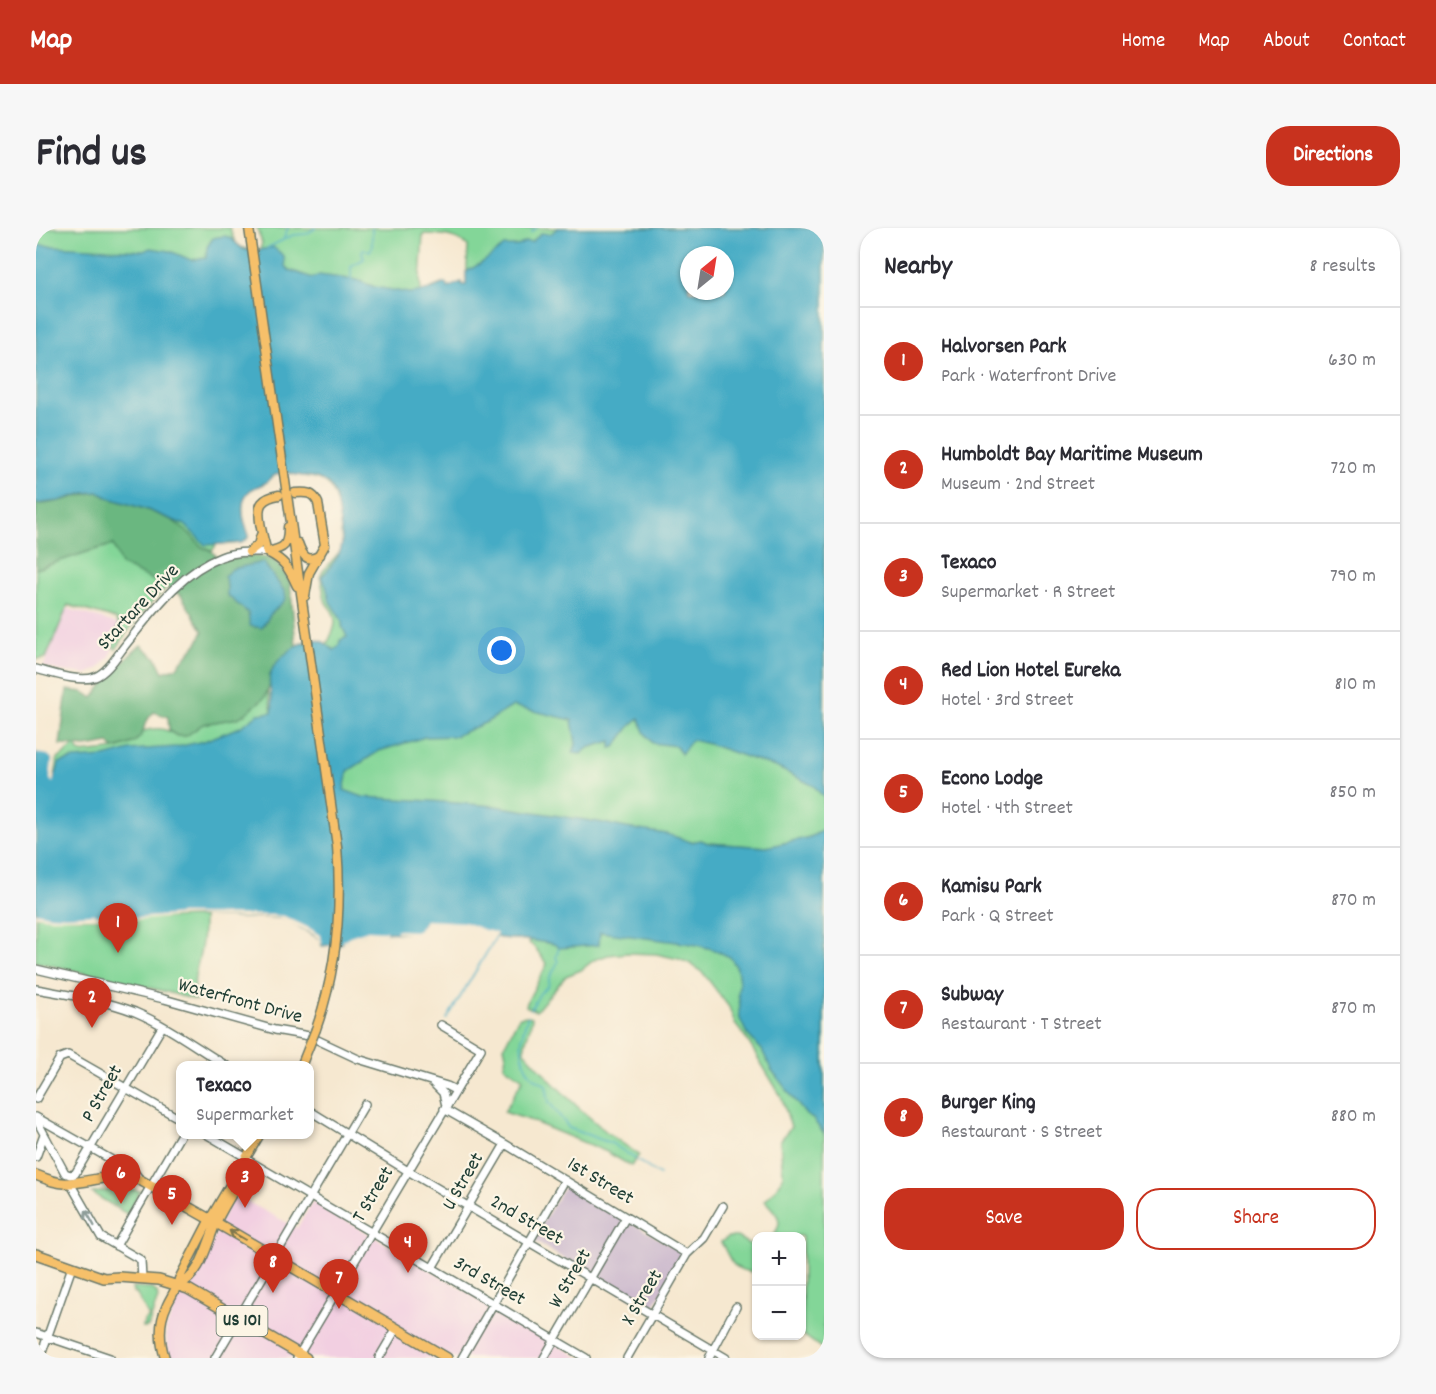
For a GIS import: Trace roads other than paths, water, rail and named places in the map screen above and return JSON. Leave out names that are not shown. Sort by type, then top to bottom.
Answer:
[{"type":"highway","points":[[36,1175],[61,1183],[70,1179],[128,1176],[152,1185],[447,1358]]},
{"type":"highway","name":"US 101","points":[[36,1254],[104,1278],[159,1280],[188,1289],[301,1357]]},
{"type":"main road","points":[[249,230],[337,846],[339,897],[336,941],[321,1014],[303,1061]]},
{"type":"main road","points":[[307,492],[317,500],[325,542],[324,549],[309,573],[303,608],[291,572],[281,560],[267,552],[259,509],[266,500],[307,492]]},
{"type":"main road","points":[[267,552],[282,548],[286,544],[288,535],[287,495]]},
{"type":"main road","points":[[249,552],[260,543],[261,525]]},
{"type":"main road","points":[[292,527],[305,556],[311,559],[320,555]]},
{"type":"main road","points":[[249,1160],[258,1139]]},
{"type":"main road","points":[[165,1358],[161,1340],[161,1322],[167,1305],[178,1286],[179,1279],[263,1139]]},
{"type":"street","name":"Startare Drive","points":[[36,669],[82,678],[96,676],[108,666],[159,605],[194,572],[222,556],[240,552],[267,552]]},
{"type":"street","name":"Waterfront Drive","points":[[36,969],[164,999],[275,1030],[309,1036],[352,1057],[455,1090]]},
{"type":"street","points":[[36,989],[124,1008],[162,1027],[217,1061]]},
{"type":"street","name":"T Street","points":[[301,1357],[335,1293],[481,1049],[441,1025]]},
{"type":"street","name":"P Street","points":[[70,1179],[162,1027]]},
{"type":"street","points":[[36,1098],[60,1058],[71,1055],[176,1117]]},
{"type":"street","points":[[431,1081],[442,1093],[445,1108]]},
{"type":"street","points":[[215,1358],[364,1104]]},
{"type":"street","name":"1st Street","points":[[445,1108],[687,1254]]},
{"type":"street","name":"2nd Street","points":[[314,1114],[726,1358]]},
{"type":"street","points":[[36,1118],[135,1173],[140,1180]]},
{"type":"street","points":[[36,1118],[101,1237],[141,1260],[142,1279]]},
{"type":"street","points":[[36,1157],[44,1135]]},
{"type":"street","points":[[116,1246],[178,1139]]},
{"type":"street","name":"3rd Street","points":[[214,1139],[586,1358]]},
{"type":"street","name":"U Street","points":[[432,1268],[505,1144]]},
{"type":"street","points":[[462,1358],[565,1180]]},
{"type":"street","points":[[687,1254],[704,1238],[723,1206]]},
{"type":"street","name":"W Street","points":[[544,1358],[626,1217]]},
{"type":"street","name":"X Street","points":[[627,1358],[687,1254]]},
{"type":"street","points":[[40,1358],[72,1267]]},
{"type":"street","points":[[709,1358],[736,1307]]},
{"type":"street","points":[[379,1358],[396,1329]]},
{"type":"street","points":[[36,1333],[110,1358]]},
{"type":"water","points":[[558,228],[824,228],[824,798],[814,786],[778,768],[709,744],[692,740],[681,754],[676,746],[652,743],[644,732],[639,718],[615,747],[611,748],[611,741],[588,748],[581,754],[573,753],[576,744],[572,720],[513,706],[487,722],[455,736],[425,737],[379,751],[348,771],[344,790],[363,797],[495,806],[667,834],[691,842],[701,840],[708,843],[767,847],[810,837],[824,830],[824,1134],[813,1119],[806,1115],[771,1069],[762,1050],[747,1034],[740,1019],[737,968],[730,957],[712,949],[692,944],[600,932],[599,945],[559,948],[554,944],[500,938],[464,923],[424,922],[419,933],[369,932],[340,944],[322,946],[320,939],[280,918],[183,915],[136,919],[36,915],[36,751],[51,755],[53,780],[59,763],[74,759],[104,757],[130,750],[177,747],[204,741],[240,727],[258,714],[272,712],[270,675],[283,656],[304,642],[312,640],[325,643],[334,650],[339,646],[340,640],[347,637],[321,577],[337,558],[342,540],[335,498],[328,484],[321,480],[282,472],[255,487],[245,496],[243,504],[249,536],[241,543],[205,545],[185,525],[98,492],[36,504],[36,245],[144,251],[150,248],[170,251],[191,260],[206,258],[207,247],[213,238],[225,236],[231,238],[243,249],[250,251],[273,247],[284,256],[285,266],[289,270],[313,278],[319,275],[357,280],[375,287],[409,293],[426,291],[445,283],[448,288],[461,282],[462,285],[466,285],[466,272],[504,246],[518,246],[525,242],[532,242],[541,233],[550,234]]},
{"type":"water","points":[[263,562],[285,592],[286,599],[270,615],[262,628],[250,626],[248,613],[227,595],[224,576],[232,569]]},
{"type":"waterway","points":[[284,238],[288,228]]},
{"type":"waterway","points":[[267,248],[293,235],[306,234],[316,228]]},
{"type":"waterway","points":[[351,280],[351,266],[364,259],[363,249],[370,251],[372,247],[372,228]]},
{"type":"waterway","points":[[531,232],[537,228]]},
{"type":"waterway","points":[[447,1019],[496,937]]},
{"type":"waterway","points":[[531,1009],[540,993],[548,986],[558,962],[556,957],[559,948]]},
{"type":"waterway","points":[[528,1016],[522,1038],[523,1060],[532,1076],[546,1085],[549,1102],[569,1128],[613,1144],[659,1175]]},
{"type":"place","name":"Halvorsen Park","points":[[118,953]]},
{"type":"place","name":"Humboldt Bay Maritime Museum","points":[[92,1028]]},
{"type":"place","name":"Kamisu Park","points":[[121,1204]]},
{"type":"place","name":"Texaco","points":[[245,1208]]},
{"type":"place","name":"Econo Lodge","points":[[172,1225]]},
{"type":"place","name":"Red Lion Hotel Eureka","points":[[408,1273]]},
{"type":"place","name":"Burger King","points":[[273,1293]]},
{"type":"place","name":"Subway","points":[[339,1309]]}]
